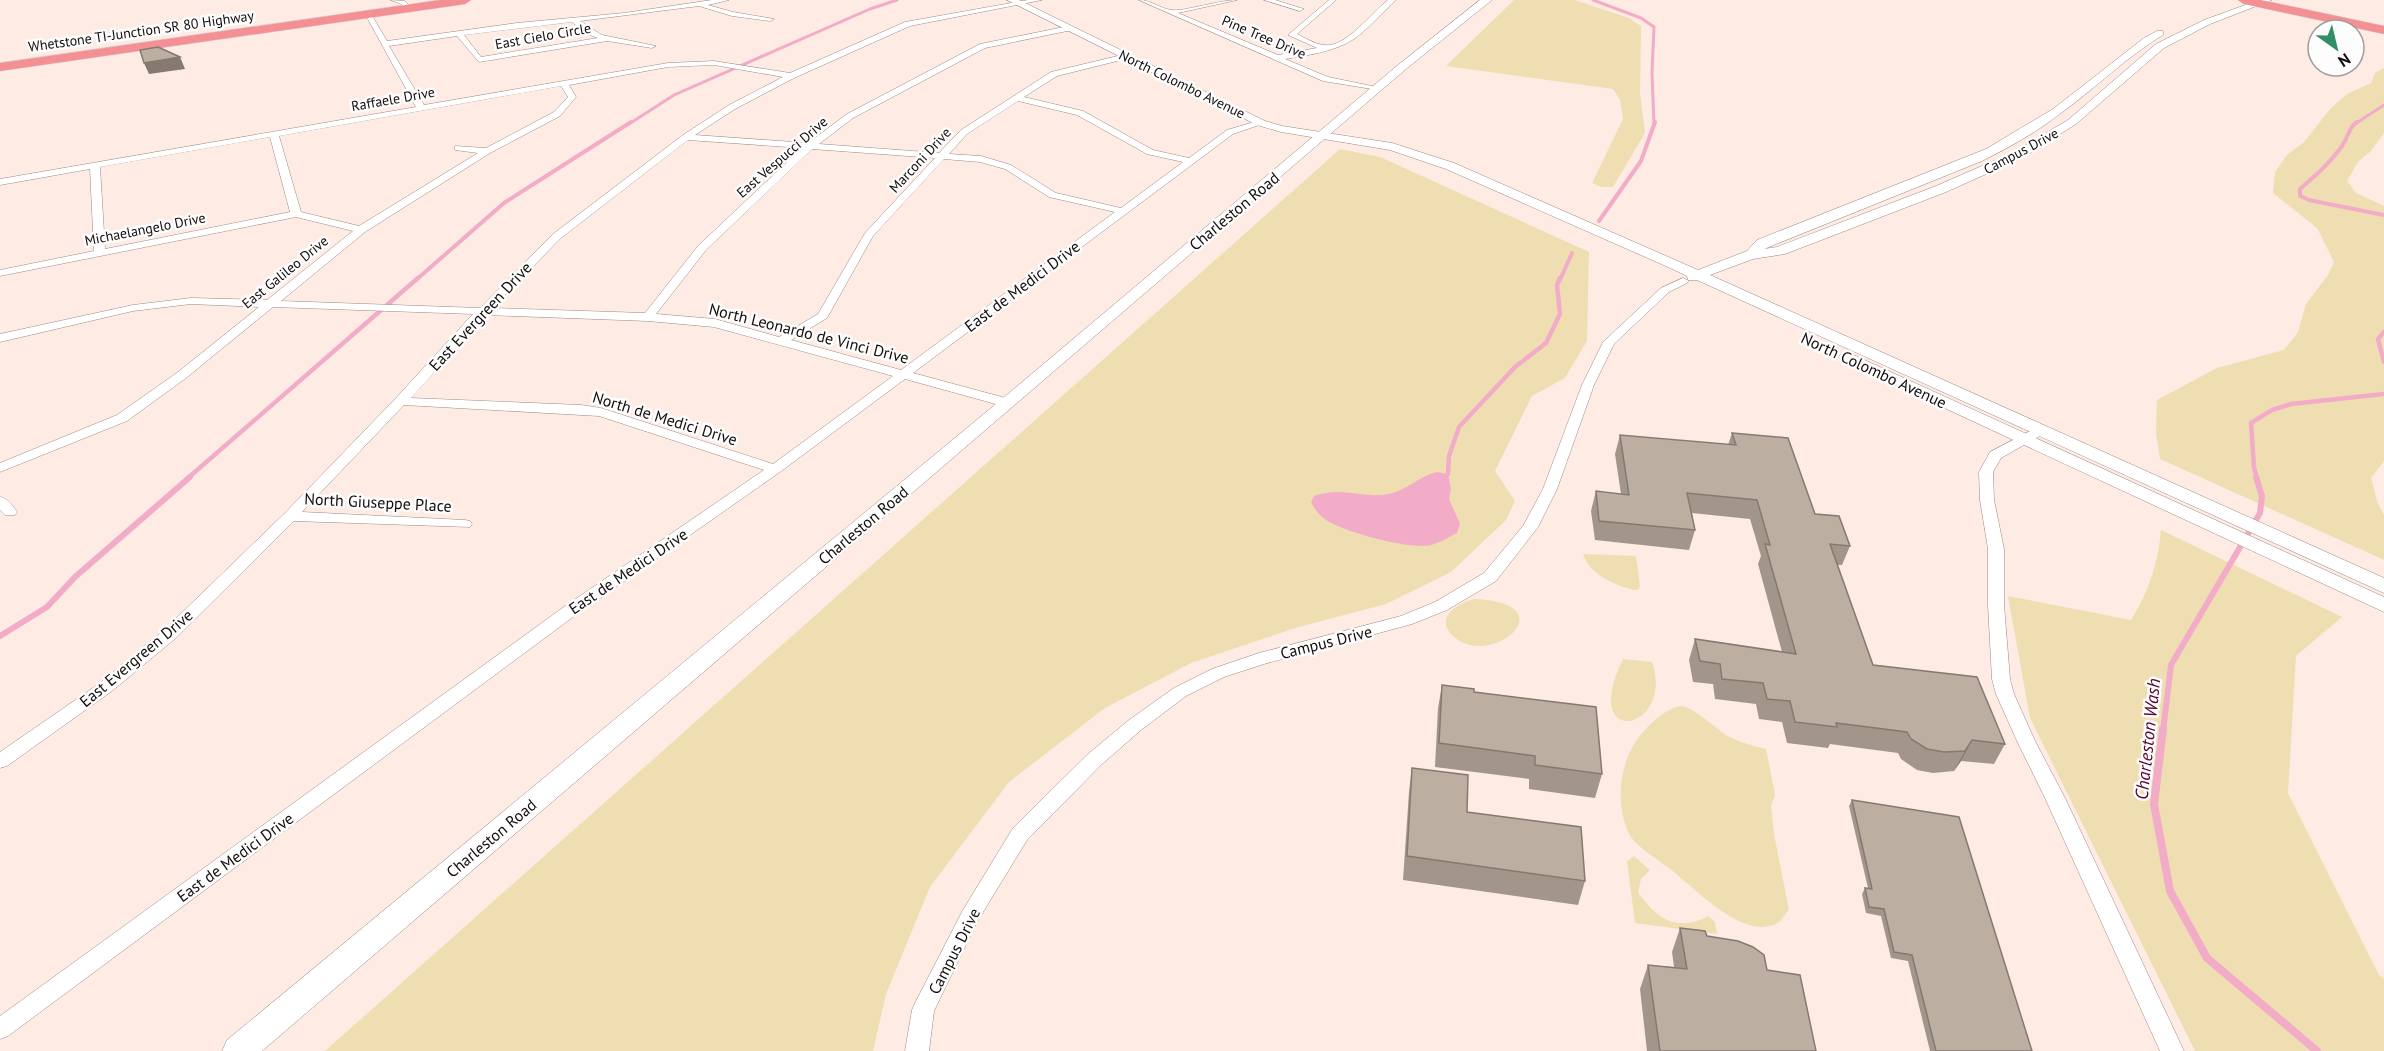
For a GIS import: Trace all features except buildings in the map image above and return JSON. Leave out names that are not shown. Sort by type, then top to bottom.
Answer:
[{"type":"highway","name":"Whetstone TI-Junction SR 80 Highway","points":[[0,67],[367,14],[405,4],[465,0]]},
{"type":"highway","points":[[2255,1],[2384,28]]},
{"type":"main road","name":"Charleston Road","points":[[238,1051],[1008,403],[1448,28],[1487,0]]},
{"type":"street","points":[[394,0],[405,4]]},
{"type":"street","points":[[385,44],[726,0]]},
{"type":"street","name":"East Evergreen Drive","points":[[0,761],[106,687],[170,634],[290,516],[557,236],[686,137],[732,107],[792,76],[908,24],[1015,2],[1039,0]]},
{"type":"street","name":"Pine Tree Drive","points":[[1142,0],[1326,79],[1378,88]]},
{"type":"street","points":[[1172,12],[1234,0]]},
{"type":"street","points":[[1267,0],[1300,9]]},
{"type":"street","points":[[1323,48],[1292,35],[1333,0]]},
{"type":"street","points":[[1276,58],[1323,48],[1350,38],[1371,22],[1383,6],[1393,0]]},
{"type":"street","name":"Campus Drive","points":[[1750,255],[1762,243],[1948,170],[2002,146],[2052,115],[2128,52],[2155,36],[2183,21],[2255,1]]},
{"type":"street","name":"Campus Drive","points":[[917,1051],[923,1010],[970,916],[1020,834],[1036,817],[1095,759],[1135,725],[1180,692],[1218,674],[1259,659],[1406,620],[1441,606],[1490,577],[1530,527],[1550,489],[1594,368],[1609,342],[1665,290],[1750,255],[1780,251],[1941,189],[2018,155],[2072,122],[2160,46],[2255,1]]},
{"type":"street","name":"North Colombo Avenue","points":[[1015,2],[1261,123],[1281,129],[1361,143],[1412,160],[1690,278],[2032,434],[2384,586]]},
{"type":"street","points":[[699,4],[732,14],[770,20]]},
{"type":"street","points":[[367,14],[422,108]]},
{"type":"street","name":"East Cielo Circle","points":[[573,19],[580,28],[606,39]]},
{"type":"street","name":"East Vespucci Drive","points":[[648,317],[702,248],[809,147],[850,116],[974,49],[997,42],[1069,28]]},
{"type":"street","name":"East Cielo Circle","points":[[459,33],[482,62],[606,39]]},
{"type":"street","points":[[606,39],[652,46]]},
{"type":"street","name":"Marconi Drive","points":[[780,341],[823,316],[869,235],[964,132],[1065,70],[1126,56]]},
{"type":"street","name":"Raffaele Drive","points":[[0,182],[668,65],[714,63],[792,76]]},
{"type":"street","name":"East Galileo Drive","points":[[0,468],[122,418],[182,375],[361,231],[488,151],[557,114],[572,97],[564,84]]},
{"type":"street","points":[[1018,98],[1080,113],[1149,152],[1189,161]]},
{"type":"street","name":"East de Medici Drive","points":[[0,1029],[567,613],[775,469],[1189,161],[1230,132],[1261,123]]},
{"type":"street","points":[[274,134],[296,214],[361,231]]},
{"type":"street","points":[[686,137],[942,155],[997,162],[1053,195],[1122,211]]},
{"type":"street","points":[[458,148],[488,151]]},
{"type":"street","points":[[95,166],[100,253]]},
{"type":"street","name":"Michaelangelo Drive","points":[[0,273],[296,214]]},
{"type":"street","name":"North Leonardo de Vinci Drive","points":[[0,338],[133,308],[191,302],[648,317],[715,323],[906,373],[1008,403]]},
{"type":"street","name":"North de Medici Drive","points":[[401,401],[580,409],[601,412],[775,469]]},
{"type":"street","points":[[2032,434],[1995,455],[1986,472],[1987,500],[1996,549],[1996,605],[2001,678],[2005,694],[2026,741],[2055,798],[2172,1051]]},
{"type":"street","name":"North Colombo Avenue","points":[[2032,434],[2384,605]]},
{"type":"street","name":"North Giuseppe Place","points":[[290,516],[465,524]]},
{"type":"shaded area","points":[[1514,0],[1575,0],[1629,18],[1641,26],[1640,93],[1645,133],[1613,187],[1601,187],[1592,183],[1623,119],[1620,100],[1613,89],[1446,66]]},
{"type":"shaded area","points":[[2384,68],[2384,133],[2371,151],[2358,162],[2347,181],[2356,193],[2384,206],[2384,461],[2371,478],[2377,501],[2384,515],[2384,560],[2160,459],[2156,433],[2157,400],[2217,368],[2284,350],[2298,332],[2306,304],[2328,275],[2334,262],[2317,228],[2273,193],[2275,172],[2287,155],[2304,142],[2331,108],[2347,94],[2371,83],[2375,73]]},
{"type":"shaded area","points":[[1340,149],[1380,157],[1589,252],[1587,341],[1565,378],[1532,396],[1495,471],[1515,501],[1506,520],[1451,572],[1386,604],[1295,628],[1191,663],[1105,708],[1009,782],[930,887],[886,994],[873,1051],[325,1051]]},
{"type":"shaded area","points":[[1437,472],[1448,474],[1451,489],[1449,499],[1460,524],[1457,533],[1431,545],[1408,545],[1347,530],[1324,518],[1311,502],[1314,496],[1325,493],[1389,494]]},
{"type":"shaded area","points":[[2161,530],[2342,617],[2296,656],[2288,793],[2379,975],[2384,979],[2384,1051],[2195,1051],[2030,718],[2008,596],[2131,620],[2152,577]]},
{"type":"shaded area","points":[[1583,554],[1636,556],[1640,586],[1638,590],[1625,588],[1603,578],[1591,568]]},
{"type":"shaded area","points":[[1474,599],[1502,603],[1516,611],[1519,622],[1513,632],[1501,641],[1485,646],[1468,645],[1453,636],[1446,623],[1447,618],[1454,608]]},
{"type":"shaded area","points":[[1623,659],[1652,662],[1656,685],[1651,704],[1642,716],[1630,721],[1619,719],[1612,708],[1612,688]]},
{"type":"shaded area","points":[[1683,706],[1700,715],[1726,735],[1746,744],[1766,749],[1775,795],[1771,806],[1774,834],[1789,910],[1780,921],[1767,927],[1753,926],[1739,921],[1709,902],[1639,846],[1631,837],[1626,825],[1622,813],[1621,786],[1623,772],[1632,747],[1643,732],[1659,717],[1671,709]]},
{"type":"shaded area","points":[[1634,856],[1650,870],[1641,879],[1638,892],[1652,909],[1660,916],[1677,923],[1697,921],[1708,916],[1715,922],[1717,934],[1635,923],[1627,861]]},
{"type":"waterway","points":[[629,124],[674,95],[870,9],[897,0]]},
{"type":"waterway","points":[[1593,0],[1641,18],[1654,27],[1652,73],[1654,124]]},
{"type":"waterway","name":"Charleston Wash","points":[[2355,124],[2384,105]]},
{"type":"waterway","points":[[416,280],[504,203],[631,122]]},
{"type":"waterway","points":[[1599,221],[1641,161],[1655,122]]},
{"type":"waterway","name":"Charleston Wash","points":[[2355,124],[2332,158],[2300,189],[2300,196],[2309,200],[2384,215]]},
{"type":"waterway","points":[[1560,280],[1572,253]]},
{"type":"waterway","points":[[188,478],[418,278]]},
{"type":"waterway","points":[[1448,474],[1449,456],[1459,427],[1515,367],[1546,343],[1560,314],[1557,285],[1560,278]]},
{"type":"waterway","name":"Charleston Wash","points":[[2384,332],[2378,339],[2384,362]]},
{"type":"waterway","name":"Charleston Wash","points":[[2257,478],[2254,468],[2251,423],[2272,410],[2291,404],[2384,394]]},
{"type":"waterway","points":[[0,636],[47,607],[75,577],[190,477]]},
{"type":"waterway","name":"Charleston Wash","points":[[2163,731],[2171,665],[2260,513],[2262,496],[2256,477]]},
{"type":"waterway","name":"Charleston Wash","points":[[2163,729],[2154,804],[2170,891],[2207,958],[2317,1051]]}]
